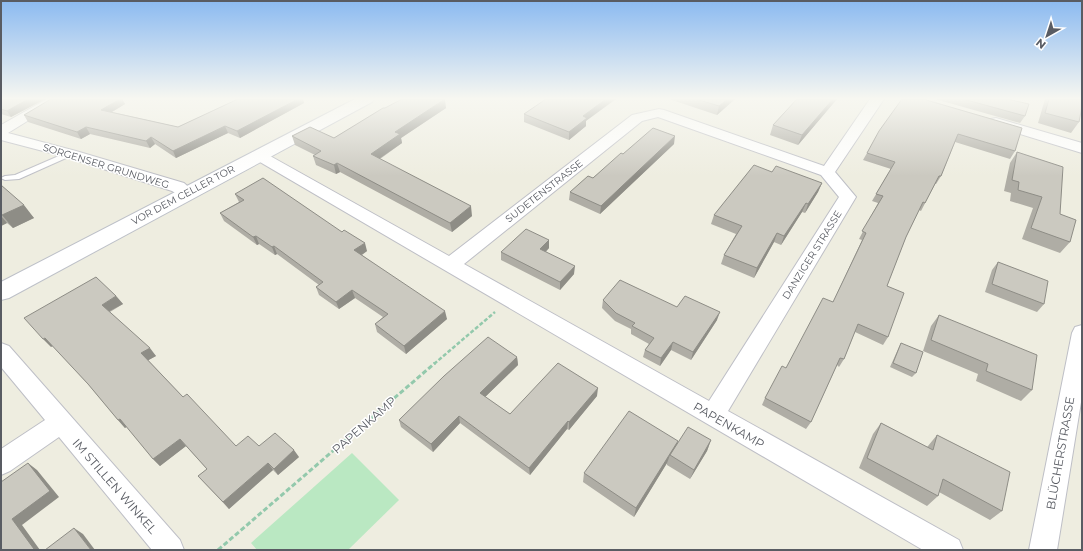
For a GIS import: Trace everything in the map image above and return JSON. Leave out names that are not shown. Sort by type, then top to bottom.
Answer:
[{"type":"street","points":[[1,131],[12,125]]},
{"type":"street","name":"VOR DEM CELLER TOR","points":[[1,292],[316,125]]},
{"type":"street","name":"SUDETENSTRASSE","points":[[451,264],[628,125]]},
{"type":"street","name":"SUDETENSTRASSE","points":[[692,125],[827,172]]},
{"type":"street","points":[[827,172],[859,125]]},
{"type":"street","points":[[1004,125],[1082,148]]},
{"type":"street","name":"SORGENSER GRUNDWEG","points":[[1,136],[71,154],[178,187],[187,193]]},
{"type":"street","name":"PAPENKAMP","points":[[258,155],[314,189],[451,264],[509,300],[950,550]]},
{"type":"street","name":"DANZIGER STRASSE","points":[[712,416],[848,197],[827,172]]},
{"type":"street","name":"BLÜCHERSTRASSE","points":[[1043,550],[1082,332]]},
{"type":"street","name":"IM STILLEN WINKEL","points":[[1,352],[60,423],[170,550]]},
{"type":"street","points":[[1,463],[60,423]]},
{"type":"lane","points":[[5,178],[16,177],[71,154]]},
{"type":"path","name":"PAPENKAMP","points":[[218,550],[509,300]]},
{"type":"green space","points":[[352,453],[399,500],[348,550],[257,550],[251,543]]},
{"type":"building","points":[[54,125],[168,125],[178,127],[183,125],[249,125],[237,131],[225,126],[173,151],[151,137],[146,141],[86,127],[77,132]]},
{"type":"building","points":[[356,125],[406,125],[395,132],[400,134],[371,154],[471,206],[450,223],[337,163],[334,165],[313,156],[321,151],[292,136],[310,127],[334,138]]},
{"type":"building","points":[[551,125],[578,125],[569,132]]},
{"type":"building","points":[[773,125],[811,125],[802,135]]},
{"type":"building","points":[[884,125],[1011,125],[1022,128],[1015,151],[958,134],[941,176],[939,176],[925,203],[923,202],[906,237],[887,286],[904,293],[888,337],[858,324],[844,359],[840,358],[811,422],[765,398],[782,366],[786,368],[823,298],[833,302],[866,233],[862,231],[883,196],[876,194],[895,162],[867,153]]},
{"type":"building","points":[[653,128],[675,136],[601,206],[570,192],[588,176],[593,178],[621,153],[623,154]]},
{"type":"building","points":[[1017,152],[1063,167],[1060,214],[1076,220],[1070,242],[1031,228],[1042,197],[1018,190],[1019,182],[1012,180]]},
{"type":"building","points":[[754,165],[772,172],[776,166],[822,183],[808,204],[806,203],[784,236],[777,233],[757,268],[724,255],[742,226],[714,215]]},
{"type":"building","points":[[263,178],[342,232],[344,230],[365,243],[354,250],[445,311],[404,346],[375,324],[388,314],[352,290],[336,302],[316,287],[323,282],[274,246],[272,247],[256,236],[253,237],[220,213],[244,200],[235,194]]},
{"type":"building","points":[[1,185],[24,205],[1,215]]},
{"type":"building","points":[[526,229],[549,240],[540,249],[575,266],[560,282],[501,252]]},
{"type":"building","points":[[998,262],[1048,281],[1044,304],[992,284]]},
{"type":"building","points":[[96,277],[116,296],[102,305],[150,348],[141,353],[183,397],[187,394],[236,446],[248,436],[259,446],[275,433],[294,450],[274,469],[268,463],[223,502],[198,476],[207,469],[180,439],[153,459],[120,419],[118,420],[88,384],[24,318]]},
{"type":"building","points":[[620,280],[677,307],[685,296],[720,312],[693,352],[673,342],[661,358],[645,350],[654,338],[632,326],[635,323],[616,313],[603,300]]},
{"type":"building","points":[[939,315],[1037,355],[1032,390],[986,371],[988,364],[931,340]]},
{"type":"building","points":[[488,337],[517,357],[480,393],[510,414],[558,363],[598,388],[529,468],[459,416],[431,444],[399,420],[444,376]]},
{"type":"building","points":[[901,343],[923,352],[916,373],[893,363]]},
{"type":"building","points":[[629,411],[678,441],[636,508],[584,473]]},
{"type":"building","points":[[881,423],[933,450],[937,435],[1010,472],[1002,511],[943,479],[938,496],[867,458]]},
{"type":"building","points":[[688,427],[711,440],[694,470],[670,455]]},
{"type":"building","points":[[28,463],[50,491],[12,519],[34,549],[1,550],[1,482]]},
{"type":"building","points":[[74,528],[91,550],[45,550]]}]
